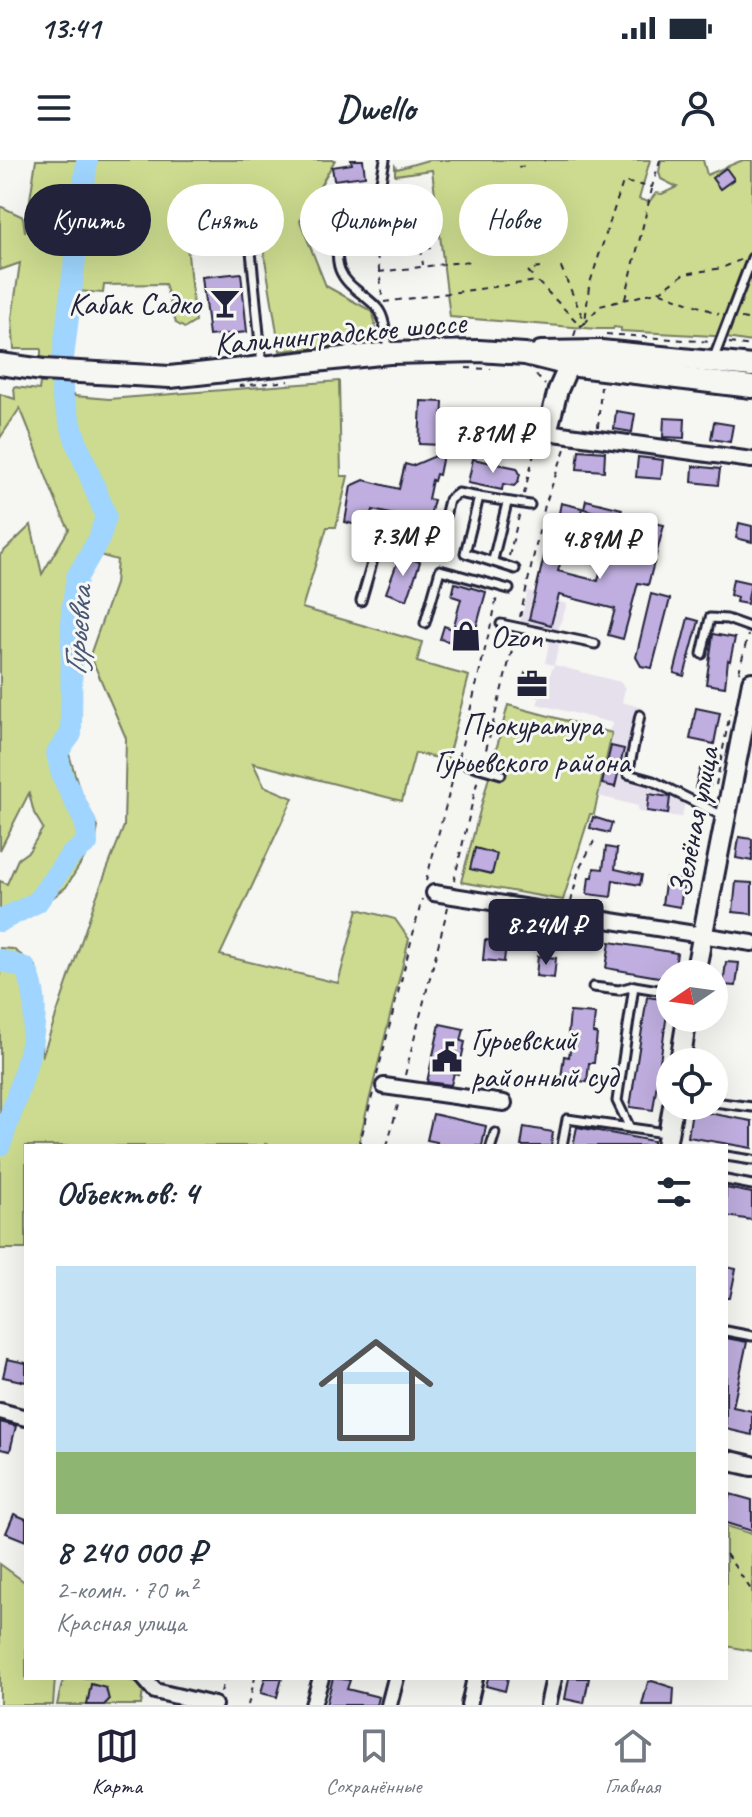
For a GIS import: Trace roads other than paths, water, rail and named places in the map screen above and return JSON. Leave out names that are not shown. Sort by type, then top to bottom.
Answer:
[{"type":"main road","points":[[549,368],[604,342],[716,351],[752,366]]},
{"type":"main road","name":"Калининградское шоссе","points":[[0,364],[43,370],[170,377],[260,376],[389,353],[441,350],[549,368],[752,387]]},
{"type":"street","points":[[549,368],[544,431],[752,460]]},
{"type":"street","name":"Зелёная улица","points":[[698,960],[752,682]]},
{"type":"street","points":[[434,893],[752,943]]},
{"type":"street","points":[[384,1086],[504,1103]]},
{"type":"street","points":[[665,1141],[670,1120]]},
{"type":"street","points":[[0,1411],[24,1417]]},
{"type":"street","points":[[728,1467],[752,1466]]},
{"type":"street","points":[[146,1680],[155,1691],[218,1698]]},
{"type":"street","points":[[313,1705],[320,1680]]},
{"type":"street","points":[[389,1705],[395,1680]]},
{"type":"street","points":[[469,1705],[475,1680]]},
{"type":"street","points":[[548,1705],[554,1680]]},
{"type":"lane","points":[[380,184],[385,160]]},
{"type":"lane","points":[[251,256],[260,376]]},
{"type":"lane","points":[[337,256],[340,270],[356,291],[382,315],[389,353]]},
{"type":"lane","points":[[716,351],[752,258]]},
{"type":"lane","points":[[361,601],[382,529],[423,539],[441,533],[449,500],[458,493],[525,505]]},
{"type":"lane","points":[[479,497],[465,553],[511,568]]},
{"type":"lane","points":[[493,560],[507,503]]},
{"type":"lane","points":[[425,623],[440,570],[509,589]]},
{"type":"lane","points":[[702,654],[710,618],[727,619],[752,628]]},
{"type":"lane","points":[[501,624],[595,644]]},
{"type":"lane","points":[[640,715],[628,774],[653,781],[725,817]]},
{"type":"lane","points":[[466,764],[501,774]]},
{"type":"lane","points":[[630,1128],[617,1101],[634,986]]},
{"type":"lane","points":[[593,987],[619,990],[634,986],[656,990]]},
{"type":"lane","points":[[728,1104],[752,1107]]},
{"type":"lane","points":[[562,1144],[567,1119],[630,1128],[665,1141]]},
{"type":"lane","points":[[492,1144],[495,1133]]},
{"type":"lane","points":[[728,1156],[752,1160]]},
{"type":"lane","points":[[728,1180],[752,1185]]},
{"type":"lane","points":[[728,1331],[752,1336]]},
{"type":"waterway","name":"Гурьевка","points":[[0,921],[37,902],[70,856],[87,843],[86,824],[62,775],[57,753],[71,734],[72,611],[77,577],[99,539],[106,516],[76,441],[62,395],[63,358],[87,160]]},
{"type":"waterway","name":"Гурьевка","points":[[0,960],[25,968],[35,1008],[29,1056],[0,1145]]},
{"type":"place","name":"Кабак Садко","points":[[225,303]]},
{"type":"place","name":"Ozon","points":[[466,636]]},
{"type":"place","name":"Прокуратура Гурьевского района","points":[[532,684]]},
{"type":"place","name":"Гурьевский районный суд","points":[[447,1057]]}]
